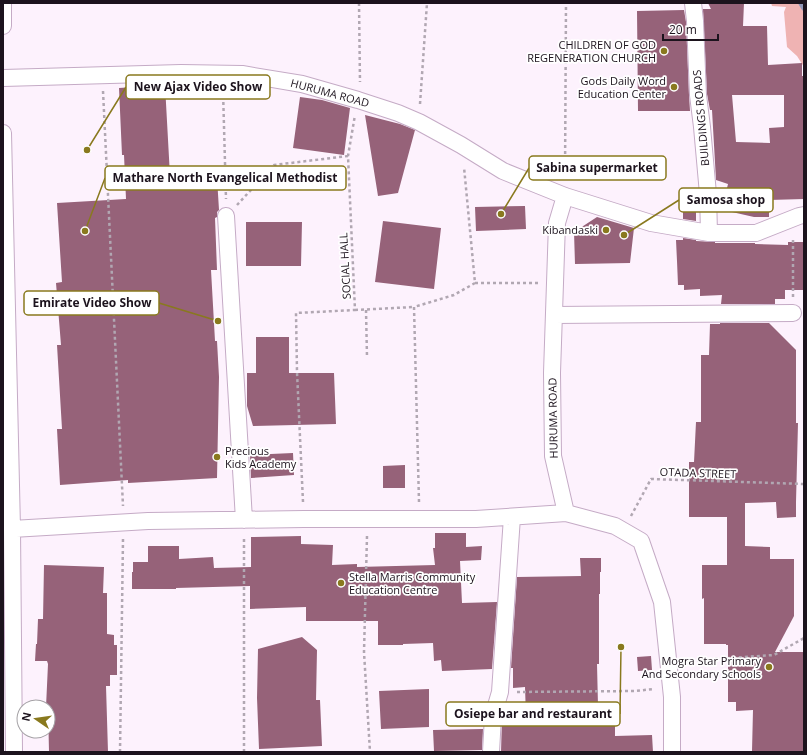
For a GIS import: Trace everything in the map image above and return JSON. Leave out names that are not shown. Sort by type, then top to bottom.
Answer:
[{"type":"street","points":[[3,26],[4,3]]},
{"type":"street","name":"BUILDINGS ROADS","points":[[693,3],[698,95],[708,194],[709,233]]},
{"type":"street","name":"HURUMA ROAD","points":[[3,78],[181,73],[242,74],[302,84],[356,99],[398,113],[419,122],[504,171],[565,196],[651,223],[709,233],[756,233],[804,215]]},
{"type":"street","points":[[3,133],[12,529],[14,752]]},
{"type":"street","name":"HURUMA ROAD","points":[[565,196],[557,223],[552,373],[553,456],[566,513]]},
{"type":"street","points":[[226,216],[244,520]]},
{"type":"street","points":[[554,315],[793,313]]},
{"type":"street","points":[[12,529],[148,521],[476,519],[566,513],[615,526],[641,541],[662,602],[672,697],[672,752]]},
{"type":"street","points":[[491,752],[493,716],[500,692],[512,517]]},
{"type":"path","points":[[359,3],[360,80]]},
{"type":"path","points":[[419,122],[427,3]]},
{"type":"path","points":[[565,196],[566,3]]},
{"type":"path","points":[[223,74],[226,216]]},
{"type":"path","points":[[102,76],[124,523],[120,752]]},
{"type":"path","name":"SOCIAL HALL","points":[[304,519],[296,372],[296,313],[356,310],[348,156],[354,123],[356,99]]},
{"type":"path","points":[[461,145],[475,283]]},
{"type":"path","points":[[226,216],[274,164],[348,156]]},
{"type":"path","points":[[793,240],[793,313]]},
{"type":"path","points":[[356,310],[414,307],[454,296],[475,283],[554,283]]},
{"type":"path","points":[[414,307],[420,519]]},
{"type":"path","points":[[366,310],[366,357]]},
{"type":"path","name":"OTADA STREET","points":[[625,532],[629,519],[651,479],[804,484]]},
{"type":"path","points":[[367,519],[364,652],[370,752]]},
{"type":"path","points":[[244,520],[244,752]]},
{"type":"path","points":[[669,664],[677,662],[774,655],[804,638]]},
{"type":"path","points":[[500,692],[635,691],[671,684]]},
{"type":"shaded area","points":[[771,3],[804,3],[804,67],[797,56],[787,47],[784,12],[786,7],[772,6]]},
{"type":"building","points":[[708,3],[744,3],[743,26],[767,26],[768,65],[802,63],[802,76],[804,76],[804,199],[769,200],[769,217],[754,217],[723,210],[728,184],[716,180],[712,110],[710,110],[707,94],[703,9],[711,9]],"holes":[[[732,95],[784,95],[784,127],[769,128],[770,143],[736,142]]]},
{"type":"building","points":[[684,10],[686,22],[690,111],[638,111],[637,11]]},
{"type":"building","points":[[165,85],[170,176],[173,176],[173,181],[217,178],[219,210],[217,212],[217,217],[215,218],[217,270],[211,270],[215,341],[217,341],[219,377],[217,478],[128,483],[128,480],[60,485],[57,429],[62,429],[57,345],[61,345],[56,283],[62,282],[57,203],[126,199],[124,155],[122,155],[119,88]]},
{"type":"building","points":[[300,97],[322,100],[350,108],[344,155],[293,148]]},
{"type":"building","points":[[365,115],[400,124],[415,130],[398,193],[378,196]]},
{"type":"building","points":[[525,206],[526,229],[476,231],[475,207]]},
{"type":"building","points":[[683,208],[696,208],[696,221],[683,219]]},
{"type":"building","points":[[597,217],[634,228],[630,263],[575,264],[574,232]]},
{"type":"building","points":[[383,221],[441,228],[434,289],[375,282]]},
{"type":"building","points":[[246,222],[302,222],[301,266],[246,266]]},
{"type":"building","points":[[683,238],[715,243],[788,245],[788,242],[804,242],[804,290],[785,290],[785,299],[775,299],[775,304],[721,304],[722,295],[700,296],[700,289],[684,290],[684,285],[678,285],[676,240],[683,240]]},
{"type":"building","points":[[769,323],[796,350],[796,423],[798,423],[796,517],[777,518],[776,502],[745,503],[745,546],[770,547],[770,559],[794,559],[794,616],[775,652],[803,652],[804,752],[752,751],[753,710],[736,711],[736,702],[728,702],[728,645],[704,644],[702,565],[727,565],[727,517],[689,517],[689,462],[694,462],[696,422],[701,422],[701,355],[709,355],[710,324]]},
{"type":"building","points":[[256,337],[289,337],[289,373],[334,373],[336,424],[253,426],[247,406],[247,373],[256,373]]},
{"type":"building","points":[[293,453],[294,475],[251,478],[250,455]]},
{"type":"building","points":[[405,465],[405,488],[383,488],[383,466]]},
{"type":"building","points":[[435,533],[466,533],[466,547],[482,546],[481,560],[460,561],[462,603],[497,602],[492,669],[442,671],[441,660],[434,661],[433,643],[378,645],[378,621],[306,621],[306,607],[250,609],[250,586],[132,589],[133,562],[148,562],[148,546],[179,546],[179,559],[213,557],[214,568],[251,567],[251,537],[301,536],[301,544],[333,545],[332,565],[357,564],[357,567],[435,565],[433,548],[435,548]]},
{"type":"building","points":[[580,558],[601,558],[599,594],[599,664],[597,664],[598,706],[615,706],[615,736],[652,735],[653,752],[501,752],[502,717],[526,717],[525,687],[513,688],[513,668],[511,668],[517,577],[581,576]]},
{"type":"building","points":[[44,565],[104,567],[103,593],[107,593],[107,634],[114,635],[114,645],[117,645],[117,675],[110,675],[110,686],[106,686],[108,752],[49,752],[49,739],[56,739],[56,699],[46,699],[47,661],[35,661],[38,619],[43,619]]},
{"type":"building","points":[[302,637],[317,650],[316,700],[320,700],[322,746],[259,749],[257,698],[258,649]]},
{"type":"building","points":[[651,656],[652,670],[638,671],[637,657]]},
{"type":"building","points":[[429,689],[429,727],[381,729],[379,691]]},
{"type":"building","points":[[483,729],[482,750],[434,751],[433,730]]},
{"type":"waterway","points":[[801,3],[804,8]]},
{"type":"place","name":"CHILDREN OF GOD REGENERATION CHURCH","points":[[664,51]]},
{"type":"place","name":"Gods Daily Word Education Center","points":[[674,87]]},
{"type":"place","name":"New Ajax Video Show","points":[[87,150]]},
{"type":"place","name":"Sabina supermarket","points":[[501,214]]},
{"type":"place","name":"Kibandaski","points":[[606,230]]},
{"type":"place","name":"Mathare North Evangelical Methodist","points":[[85,231]]},
{"type":"place","name":"Samosa shop","points":[[624,235]]},
{"type":"place","name":"Emirate Video Show","points":[[218,321]]},
{"type":"place","name":"Precious Kids Academy","points":[[217,457]]},
{"type":"place","name":"Stella Marris Community Education Centre","points":[[341,583]]},
{"type":"place","name":"Osiepe bar and restaurant","points":[[621,647]]},
{"type":"place","name":"Mogra Star Primary And Secondary Schools","points":[[769,667]]}]
